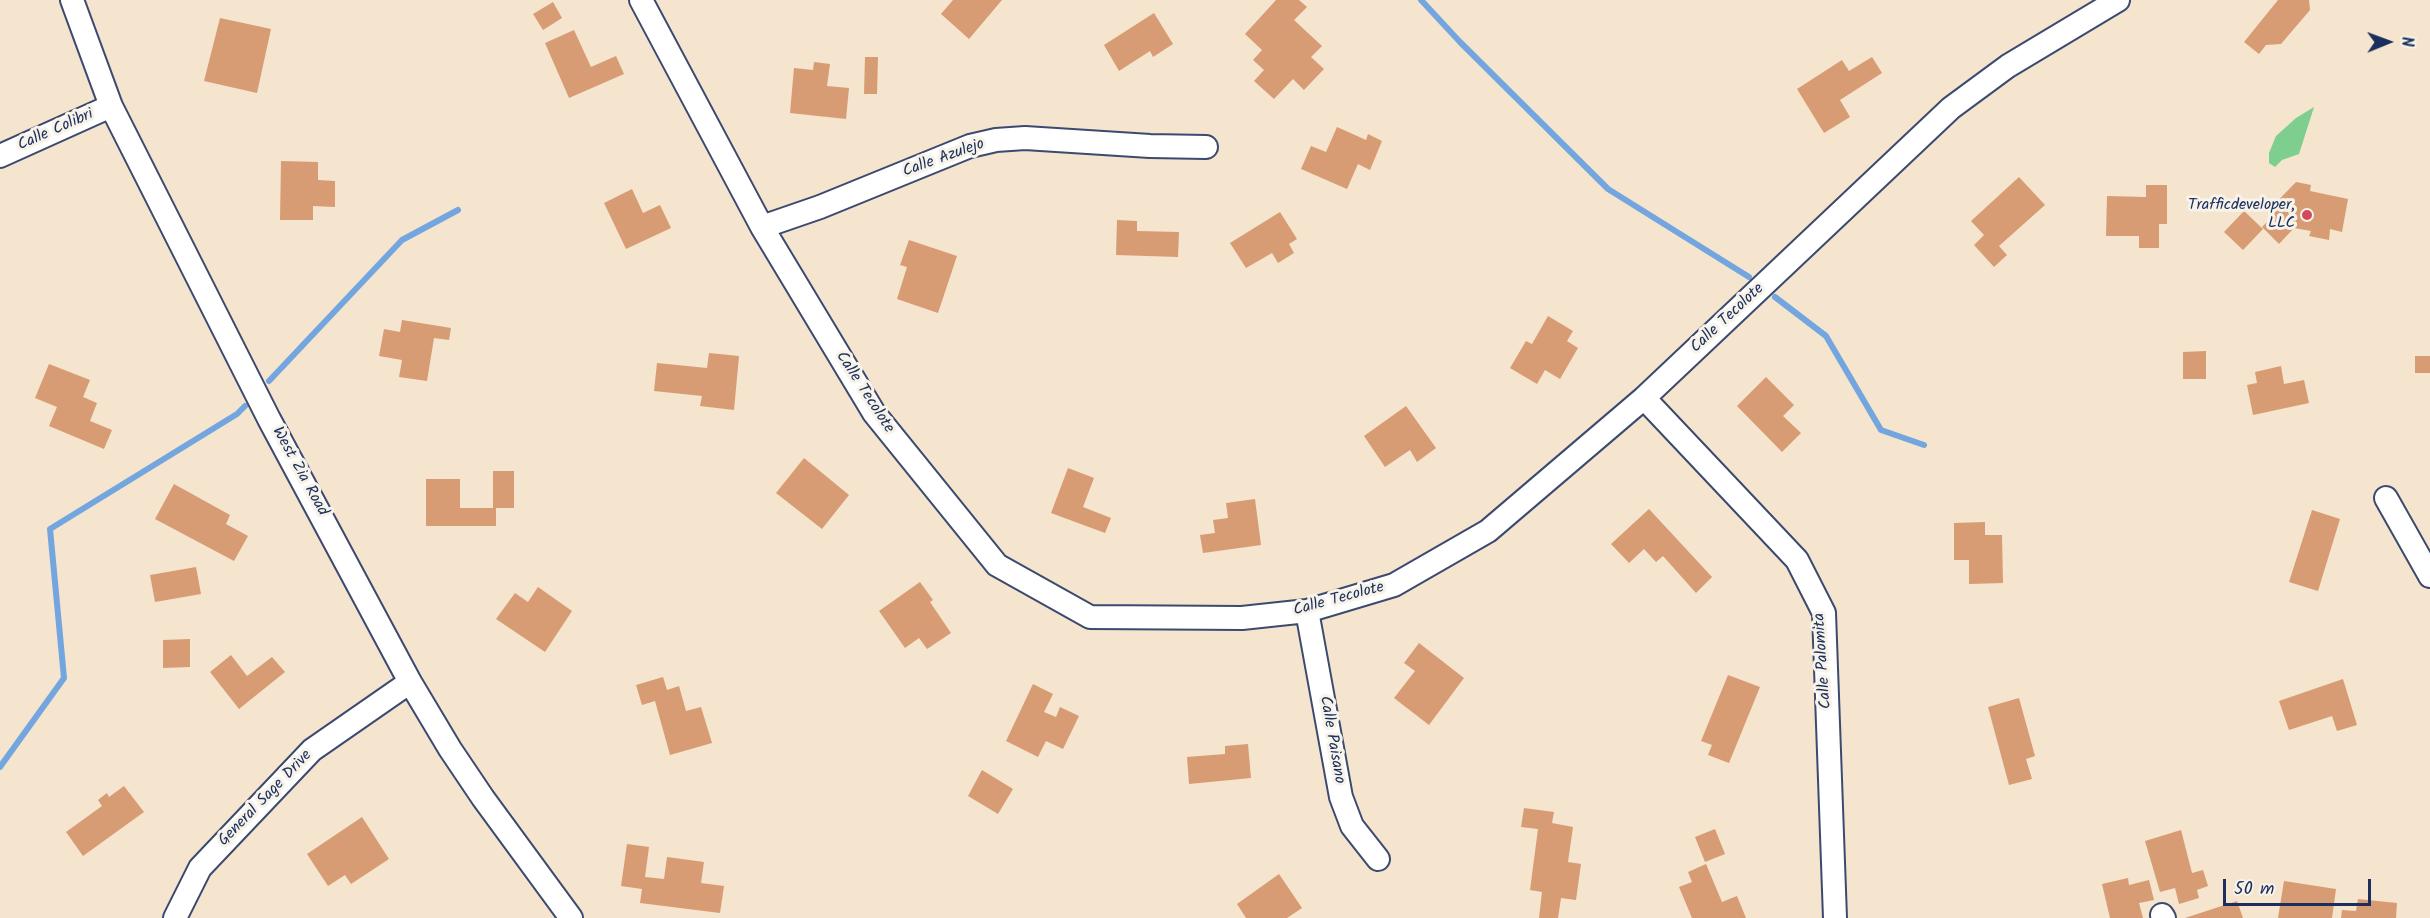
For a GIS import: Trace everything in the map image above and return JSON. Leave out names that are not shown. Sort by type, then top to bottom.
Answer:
[{"type":"street","name":"West Zia Road","points":[[72,0],[111,106],[264,408],[410,682],[450,749],[483,798],[571,918]]},
{"type":"street","name":"Calle Tecolote","points":[[641,0],[762,227],[874,413],[997,565],[1089,617],[1242,618],[1307,611],[1394,585],[1488,531],[1644,398],[1951,108],[2008,66],[2118,0]]},
{"type":"street","name":"Calle Colibri","points":[[0,156],[111,106]]},
{"type":"street","name":"Calle Azulejo","points":[[762,227],[820,207],[970,146],[996,140],[1025,138],[1206,147]]},
{"type":"street","name":"Calle Palomita","points":[[1644,398],[1797,560],[1824,613],[1834,918]]},
{"type":"street","points":[[2386,498],[2430,576]]},
{"type":"street","name":"Calle Paisano","points":[[1307,611],[1341,797],[1352,826],[1378,859]]},
{"type":"street","name":"General Sage Drive","points":[[175,918],[200,868],[312,750],[410,682]]},
{"type":"green space","points":[[2314,107],[2299,154],[2282,160],[2275,167],[2269,163],[2269,153],[2276,136],[2296,118]]},
{"type":"building","points":[[953,0],[1002,0],[969,39],[941,14]]},
{"type":"building","points":[[1276,0],[1299,0],[1307,7],[1294,20],[1322,46],[1311,57],[1324,69],[1304,90],[1293,79],[1274,99],[1254,81],[1264,70],[1253,60],[1262,50],[1245,34]]},
{"type":"building","points":[[2278,0],[2309,0],[2310,10],[2281,44],[2266,45],[2259,54],[2244,42]]},
{"type":"building","points":[[553,2],[562,18],[543,30],[533,14]]},
{"type":"building","points":[[1154,13],[1173,44],[1153,57],[1150,51],[1119,71],[1104,45]]},
{"type":"building","points":[[220,18],[271,29],[257,93],[204,81]]},
{"type":"building","points":[[574,30],[591,67],[616,56],[624,74],[569,98],[545,43]]},
{"type":"building","points":[[865,57],[878,57],[877,94],[864,94]]},
{"type":"building","points":[[1872,57],[1882,73],[1840,100],[1850,117],[1824,133],[1797,89],[1842,60],[1849,71]]},
{"type":"building","points":[[814,62],[830,64],[827,86],[849,88],[846,119],[790,113],[794,68],[813,70]]},
{"type":"building","points":[[1337,127],[1366,140],[1368,134],[1382,141],[1370,170],[1358,164],[1347,189],[1301,169],[1311,146],[1326,152]]},
{"type":"building","points":[[281,161],[318,162],[318,180],[335,181],[335,207],[313,206],[313,220],[280,220]]},
{"type":"building","points":[[2019,177],[2045,205],[1999,246],[2007,255],[1994,267],[1974,245],[1984,235],[1971,221]]},
{"type":"building","name":"Trafficdeveloper, LLC","points":[[2296,182],[2311,185],[2310,191],[2348,199],[2342,232],[2330,229],[2329,240],[2309,236],[2311,231],[2294,228],[2279,244],[2262,227],[2272,217],[2267,212]]},
{"type":"building","points":[[2146,185],[2167,185],[2167,224],[2159,224],[2159,248],[2139,248],[2139,236],[2106,236],[2107,196],[2146,197]]},
{"type":"building","points":[[632,189],[643,213],[660,205],[671,228],[626,249],[604,203]]},
{"type":"building","points":[[2244,211],[2263,229],[2243,250],[2224,232]]},
{"type":"building","points":[[1280,212],[1297,239],[1289,244],[1294,253],[1278,263],[1272,253],[1246,268],[1230,243]]},
{"type":"building","points":[[1117,220],[1137,221],[1137,231],[1179,232],[1178,257],[1116,255]]},
{"type":"building","points":[[909,240],[957,256],[938,313],[897,299],[907,267],[900,265]]},
{"type":"building","points":[[1548,316],[1573,331],[1567,341],[1578,348],[1560,379],[1545,370],[1537,384],[1510,368],[1526,341],[1532,344]]},
{"type":"building","points":[[402,320],[451,328],[449,340],[434,338],[427,381],[399,377],[402,360],[379,356],[384,329],[400,332]]},
{"type":"building","points":[[2206,351],[2206,379],[2183,379],[2183,352]]},
{"type":"building","points":[[709,353],[739,356],[734,410],[700,406],[702,396],[654,391],[657,363],[707,368]]},
{"type":"building","points":[[2415,356],[2430,356],[2430,373],[2415,373]]},
{"type":"building","points":[[49,364],[90,380],[83,397],[97,403],[90,421],[112,430],[104,449],[49,426],[57,407],[35,398]]},
{"type":"building","points":[[2281,366],[2284,384],[2304,380],[2309,403],[2253,415],[2247,385],[2257,383],[2255,372]]},
{"type":"building","points":[[1766,377],[1794,405],[1783,416],[1801,433],[1782,452],[1737,406]]},
{"type":"building","points":[[1406,406],[1436,448],[1417,462],[1410,450],[1385,467],[1364,436]]},
{"type":"building","points":[[804,458],[849,495],[822,529],[776,493]]},
{"type":"building","points":[[1068,468],[1094,478],[1083,507],[1111,518],[1105,533],[1051,513]]},
{"type":"building","points":[[493,471],[514,471],[514,508],[496,508],[496,526],[426,526],[426,479],[460,479],[460,508],[493,508]]},
{"type":"building","points":[[174,484],[230,515],[226,524],[248,536],[234,561],[155,519]]},
{"type":"building","points":[[1255,499],[1261,545],[1203,553],[1200,535],[1215,533],[1213,520],[1228,518],[1226,503]]},
{"type":"building","points":[[1649,509],[1712,577],[1696,593],[1663,556],[1656,562],[1644,549],[1629,563],[1611,544]]},
{"type":"building","points":[[2312,510],[2340,519],[2318,591],[2289,582]]},
{"type":"building","points":[[1985,522],[1985,535],[2002,535],[2003,583],[1969,584],[1969,560],[1954,560],[1954,523]]},
{"type":"building","points":[[196,567],[201,594],[155,602],[150,575]]},
{"type":"building","points":[[920,582],[933,600],[930,602],[951,633],[927,649],[919,638],[905,648],[879,611]]},
{"type":"building","points":[[538,587],[572,611],[545,652],[496,619],[515,593],[528,602]]},
{"type":"building","points":[[190,639],[190,667],[163,668],[163,640]]},
{"type":"building","points":[[1419,643],[1464,678],[1429,725],[1394,698],[1415,671],[1404,663]]},
{"type":"building","points":[[231,655],[247,676],[272,657],[285,672],[239,709],[210,672]]},
{"type":"building","points":[[1728,675],[1760,687],[1729,763],[1708,755],[1712,745],[1701,741]]},
{"type":"building","points":[[663,677],[667,690],[679,686],[686,711],[701,707],[712,743],[670,755],[655,701],[642,705],[636,685]]},
{"type":"building","points":[[2343,679],[2357,725],[2337,731],[2332,716],[2289,730],[2279,701]]},
{"type":"building","points":[[1033,684],[1053,694],[1044,712],[1056,717],[1060,707],[1079,716],[1063,749],[1046,741],[1038,757],[1006,741]]},
{"type":"building","points":[[2019,698],[2035,756],[2026,759],[2032,779],[2009,785],[1988,707]]},
{"type":"building","points":[[1248,744],[1251,778],[1189,784],[1187,757],[1225,754],[1225,746]]},
{"type":"building","points":[[982,770],[1013,789],[998,814],[968,796]]},
{"type":"building","points":[[124,786],[144,812],[83,856],[66,832],[102,806],[98,800],[107,793],[109,797]]},
{"type":"building","points":[[1524,808],[1554,812],[1552,823],[1573,827],[1568,862],[1581,864],[1576,900],[1561,898],[1558,918],[1539,918],[1542,892],[1530,890],[1538,829],[1521,827]]},
{"type":"building","points":[[362,817],[389,859],[351,884],[345,875],[328,886],[307,854]]},
{"type":"building","points":[[1715,829],[1725,854],[1705,862],[1695,837]]},
{"type":"building","points":[[2181,830],[2192,873],[2203,870],[2208,886],[2197,890],[2199,898],[2179,904],[2175,888],[2160,892],[2145,841]]},
{"type":"building","points":[[627,844],[649,847],[645,877],[664,879],[667,857],[704,862],[701,883],[724,886],[720,913],[640,903],[642,889],[621,886]]},
{"type":"building","points":[[1706,864],[1722,902],[1737,896],[1746,918],[1692,918],[1679,887],[1692,882],[1688,872]]},
{"type":"building","points":[[1279,874],[1302,908],[1287,918],[1246,918],[1237,904]]},
{"type":"building","points":[[2128,878],[2129,885],[2149,880],[2154,900],[2139,903],[2143,918],[2110,918],[2102,884]]},
{"type":"building","points":[[2284,881],[2336,889],[2332,918],[2278,918]]},
{"type":"building","points":[[2358,899],[2397,903],[2396,918],[2341,918],[2342,910],[2356,911]]},
{"type":"building","points":[[2237,901],[2243,918],[2185,918]]},
{"type":"waterway","points":[[1421,0],[1460,42],[1608,189],[1749,277]]},
{"type":"waterway","points":[[269,381],[402,240],[458,210]]},
{"type":"waterway","points":[[1775,297],[1826,336],[1881,430],[1924,445]]},
{"type":"waterway","points":[[0,767],[64,678],[50,529],[237,414],[245,406]]},
{"type":"place","name":"Trafficdeveloper, LLC","points":[[2307,215]]}]
